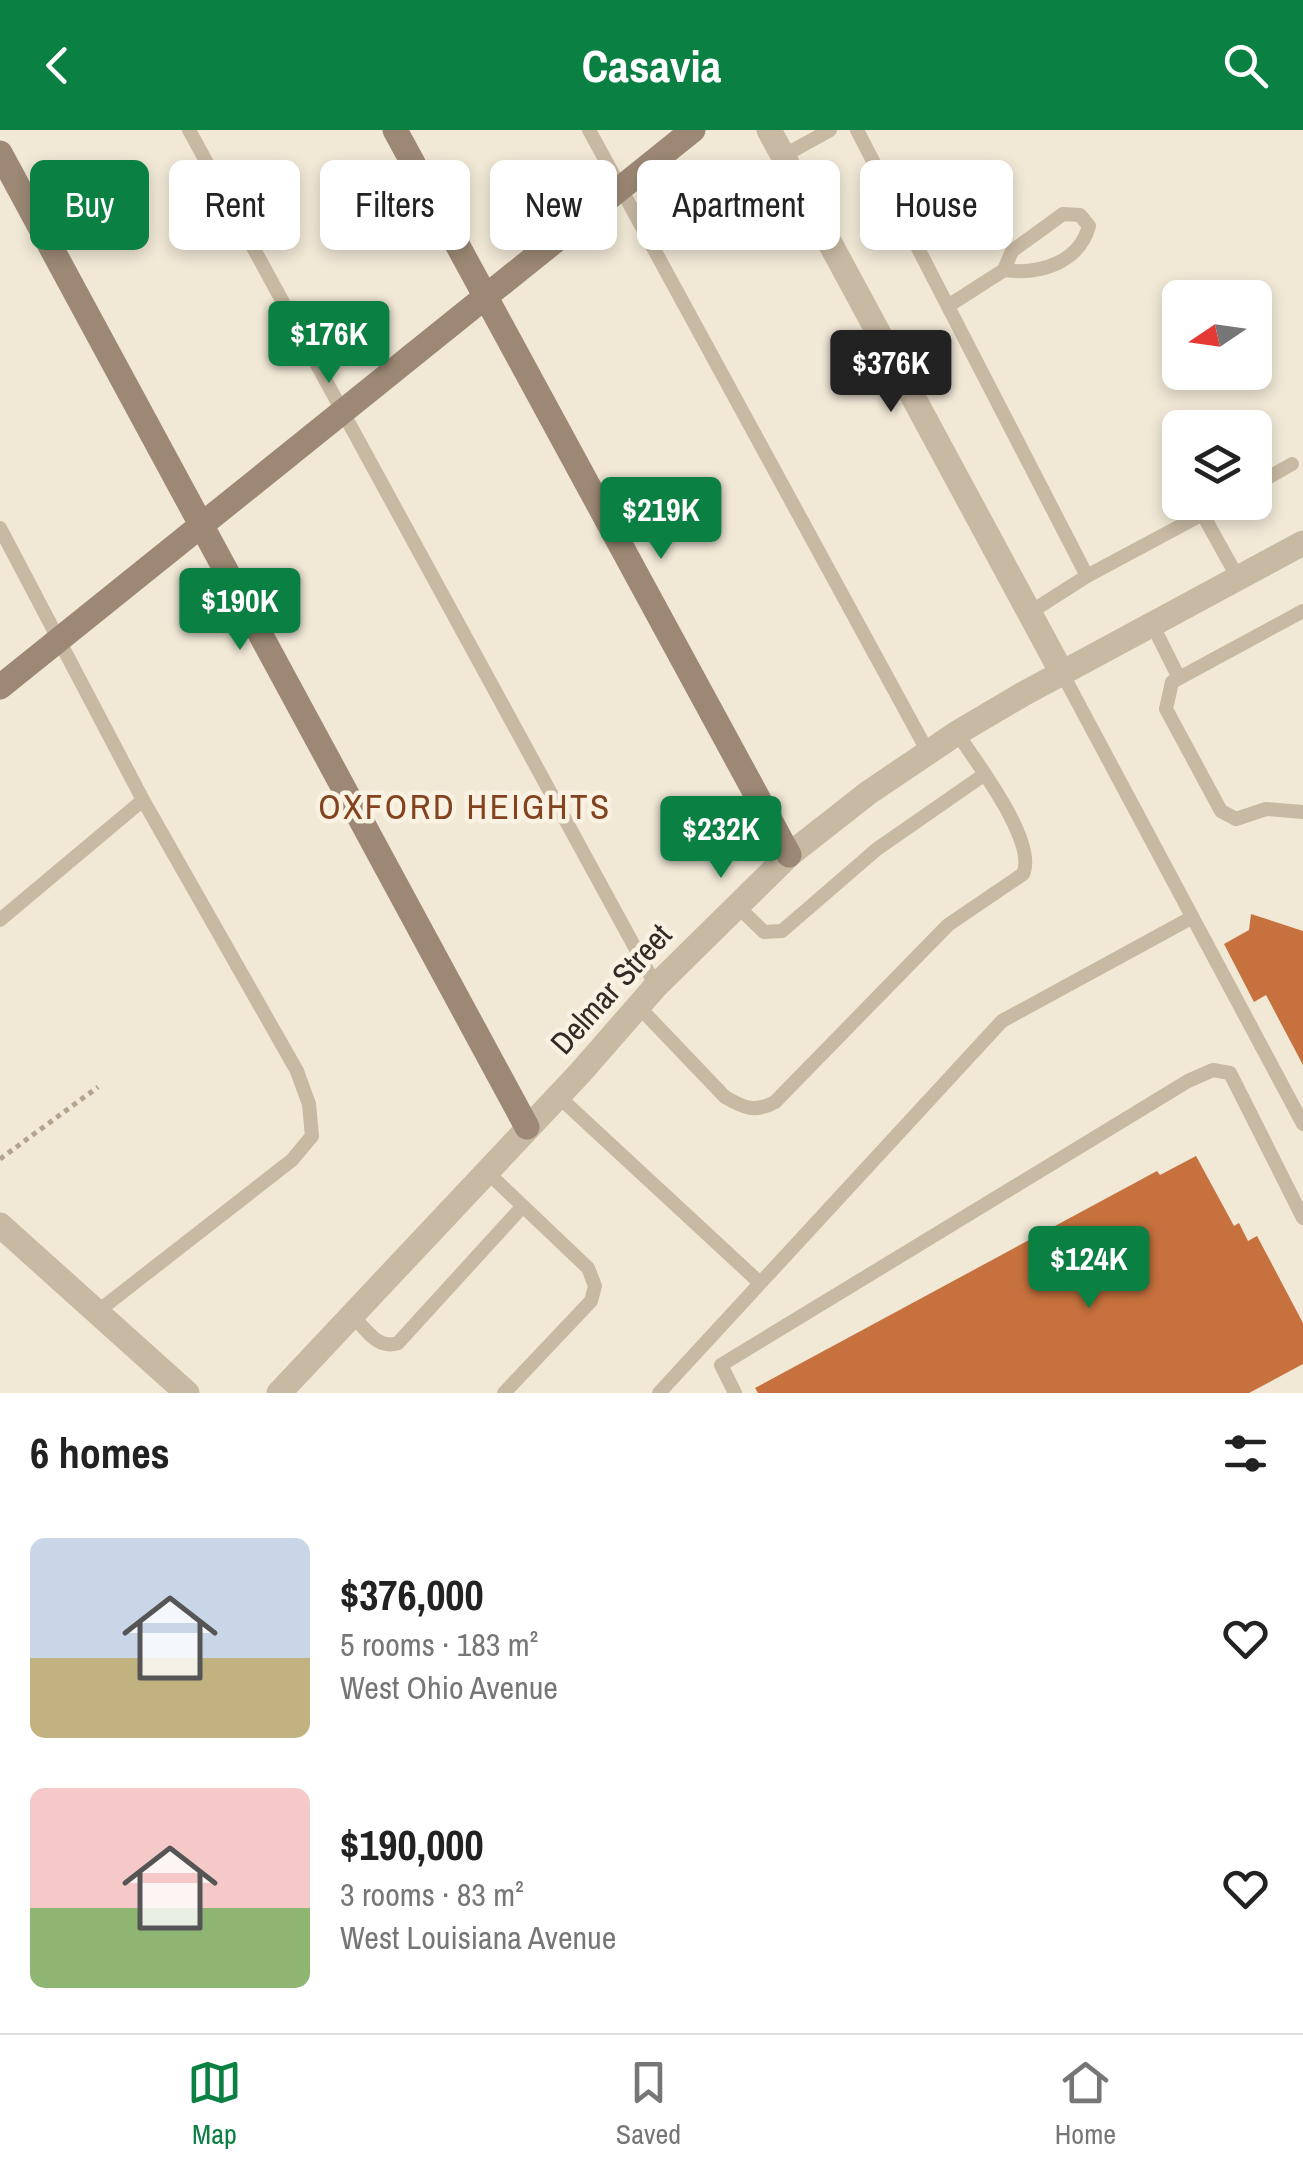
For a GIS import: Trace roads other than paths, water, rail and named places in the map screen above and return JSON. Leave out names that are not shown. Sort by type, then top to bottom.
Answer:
[{"type":"street","points":[[395,130],[789,856]]},
{"type":"street","points":[[0,687],[693,130]]},
{"type":"street","points":[[769,130],[1062,673]]},
{"type":"street","points":[[0,152],[528,1127]]},
{"type":"street","name":"Delmar Street","points":[[279,1393],[656,986],[789,856],[868,793],[956,734],[1303,543]]},
{"type":"street","points":[[0,1224],[187,1393]]},
{"type":"lane","points":[[189,130],[656,986]]},
{"type":"lane","points":[[589,130],[928,752]]},
{"type":"lane","points":[[782,156],[830,130]]},
{"type":"lane","points":[[857,130],[1087,576]]},
{"type":"lane","points":[[948,306],[1004,270],[1012,251],[1063,214],[1080,215],[1088,226],[1084,242],[1073,255],[1032,271],[1004,270]]},
{"type":"lane","points":[[1272,475],[1292,464]]},
{"type":"lane","points":[[1030,613],[1087,576],[1193,520]]},
{"type":"lane","points":[[1206,520],[1238,578]]},
{"type":"lane","points":[[0,528],[144,800],[297,1071],[309,1104],[312,1136],[292,1160],[97,1312]]},
{"type":"lane","points":[[1303,611],[1172,682],[1166,709],[1221,811],[1236,820],[1266,809],[1303,812]]},
{"type":"lane","points":[[1152,624],[1180,678]]},
{"type":"lane","points":[[1062,673],[1303,1124]]},
{"type":"lane","points":[[638,1006],[726,1097],[754,1110],[775,1102],[948,925],[1023,874],[1028,865],[1026,852],[984,774],[956,734]]},
{"type":"lane","points":[[736,905],[764,932],[782,931],[877,849],[984,774]]},
{"type":"lane","points":[[0,920],[144,800]]},
{"type":"lane","points":[[659,1393],[1002,1021],[1191,918]]},
{"type":"lane","points":[[734,1393],[721,1365],[1188,1080],[1213,1070],[1230,1073],[1303,1218]]},
{"type":"lane","points":[[558,1096],[760,1283]]},
{"type":"lane","points":[[486,1171],[588,1268],[595,1286],[591,1301],[504,1393]]},
{"type":"lane","points":[[352,1315],[380,1344],[398,1342],[522,1206]]},
{"type":"district","name":"OXFORD HEIGHTS","points":[[465,807]]}]
